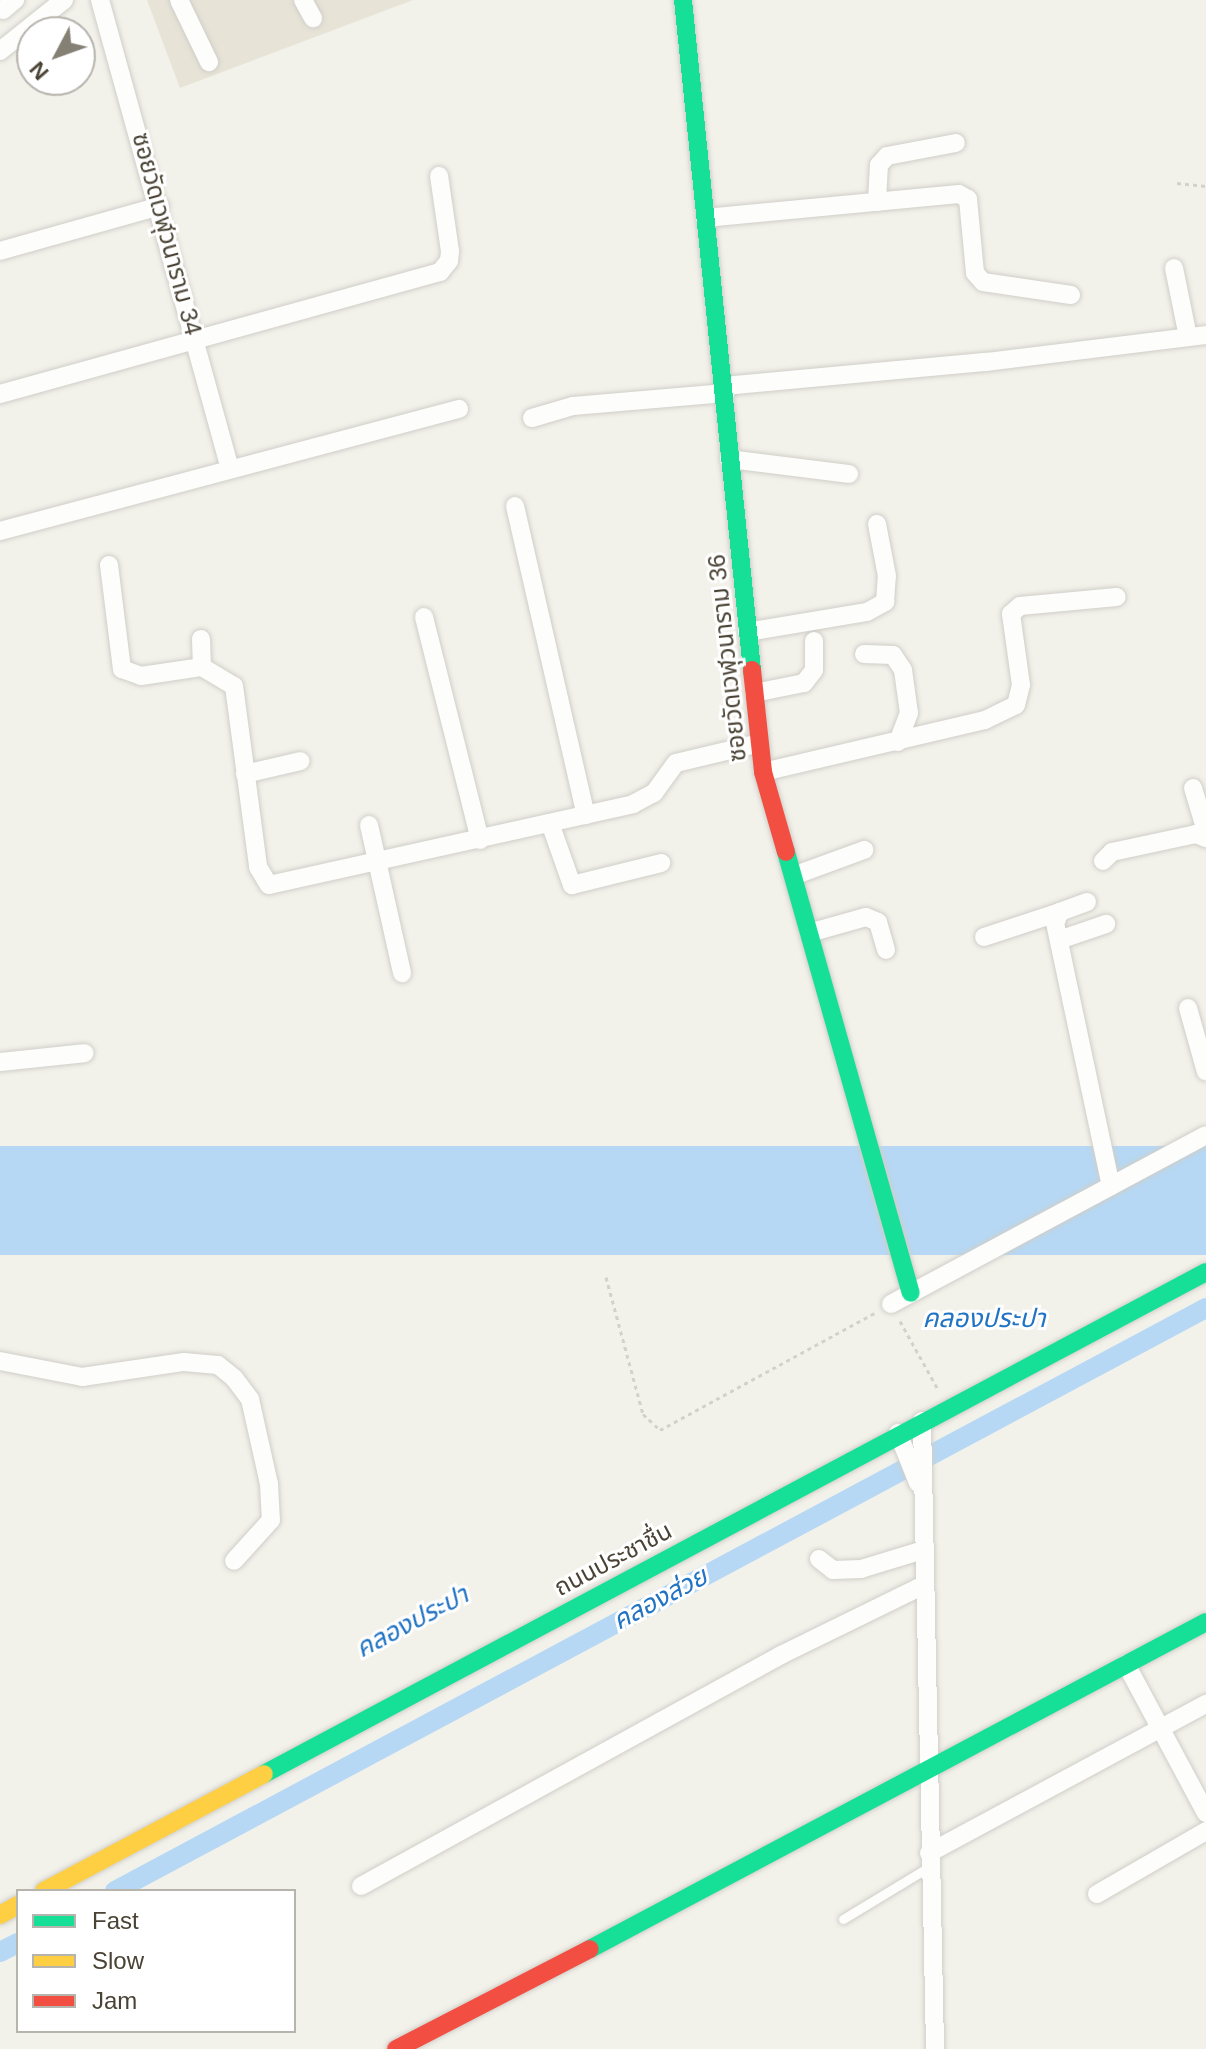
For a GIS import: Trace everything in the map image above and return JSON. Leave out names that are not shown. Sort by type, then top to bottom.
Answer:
[{"type":"street","points":[[0,51],[64,0]]},
{"type":"street","name":"ซอยวัดเวฬุวนาราม 34","points":[[100,0],[160,206],[230,469]]},
{"type":"street","points":[[179,0],[209,62]]},
{"type":"street","points":[[303,0],[313,18]]},
{"type":"street","name":"ซอยวัดเวฬุวนาราม 36","points":[[683,0],[763,772],[911,1293]]},
{"type":"street","points":[[877,202],[879,165],[887,156],[956,143]]},
{"type":"street","points":[[0,394],[440,272],[449,261],[450,251],[439,176]]},
{"type":"street","points":[[705,218],[959,194],[968,199],[975,273],[983,282],[1071,295]]},
{"type":"street","points":[[0,251],[160,206]]},
{"type":"street","points":[[532,418],[573,406],[1197,336],[1174,268]]},
{"type":"street","points":[[0,531],[459,409]]},
{"type":"street","points":[[729,459],[849,474]]},
{"type":"street","points":[[515,506],[586,815]]},
{"type":"street","points":[[747,632],[867,612],[885,602],[887,576],[877,524]]},
{"type":"street","points":[[109,565],[122,669],[141,676],[202,667],[234,686],[258,867],[269,885],[586,815],[654,793],[676,763],[759,743]]},
{"type":"street","points":[[763,772],[947,732],[1016,705],[1021,685],[1011,614],[1020,606],[1117,597]]},
{"type":"street","points":[[424,617],[480,840]]},
{"type":"street","points":[[201,639],[202,667]]},
{"type":"street","points":[[754,693],[804,683],[814,670],[814,641]]},
{"type":"street","points":[[864,654],[893,655],[903,670],[909,713],[898,742]]},
{"type":"street","points":[[245,774],[301,761]]},
{"type":"street","points":[[1193,788],[1206,831]]},
{"type":"street","points":[[550,823],[572,885],[661,863]]},
{"type":"street","points":[[369,825],[402,973]]},
{"type":"street","points":[[1103,861],[1112,852],[1196,834],[1206,838]]},
{"type":"street","points":[[793,876],[864,850]]},
{"type":"street","points":[[984,937],[1087,902]]},
{"type":"street","points":[[1060,912],[1055,923],[1111,1186]]},
{"type":"street","points":[[809,933],[866,917],[878,922],[886,950]]},
{"type":"street","points":[[1059,940],[1106,924]]},
{"type":"street","points":[[1188,1008],[1206,1072]]},
{"type":"street","points":[[0,1062],[85,1053]]},
{"type":"street","points":[[892,1305],[1206,1135]]},
{"type":"street","name":"ถนนประชาชื่น","points":[[48,1889],[898,1433],[1206,1272]]},
{"type":"street","points":[[0,1361],[82,1377],[184,1362],[218,1365],[234,1378],[250,1399],[269,1484],[271,1520],[234,1561]]},
{"type":"street","points":[[922,1421],[935,2049]]},
{"type":"street","points":[[898,1433],[922,1493]]},
{"type":"street","points":[[819,1559],[833,1570],[861,1569],[923,1550]]},
{"type":"street","points":[[361,1886],[781,1655],[924,1585]]},
{"type":"street","points":[[396,2049],[927,1774],[1206,1622]]},
{"type":"street","points":[[1126,1664],[1206,1813]]},
{"type":"street","points":[[929,1860],[1206,1704]]},
{"type":"street","points":[[1097,1894],[1206,1831]]},
{"type":"lane","points":[[843,1919],[929,1860]]},
{"type":"path","points":[[1177,183],[1206,186]]},
{"type":"path","points":[[606,1277],[643,1414],[660,1430],[892,1305],[946,1404]]},
{"type":"shaded area","points":[[147,0],[413,0],[180,88]]},
{"type":"water","points":[[0,1146],[1206,1146],[1206,1255],[0,1255]]},
{"type":"waterway","name":"คลองส่วย","points":[[119,1889],[1206,1308]]},
{"type":"waterway","name":"คลองส่วย","points":[[0,1952],[16,1944]]},
{"type":"traffic: fast","points":[[683,0],[752,670]]},
{"type":"traffic: fast","points":[[786,852],[911,1293]]},
{"type":"traffic: fast","points":[[264,1774],[1206,1272]]},
{"type":"traffic: fast","points":[[590,1949],[1206,1622]]},
{"type":"traffic: slow","points":[[48,1889],[264,1774]]},
{"type":"traffic: slow","points":[[0,1915],[16,1906]]},
{"type":"traffic: jam","points":[[752,670],[763,772],[786,852]]},
{"type":"traffic: jam","points":[[396,2049],[590,1949]]},
{"type":"water label","name":"คลองประปา","points":[[984,1319]]},
{"type":"water label","name":"คลองประปา","points":[[412,1622]]}]
